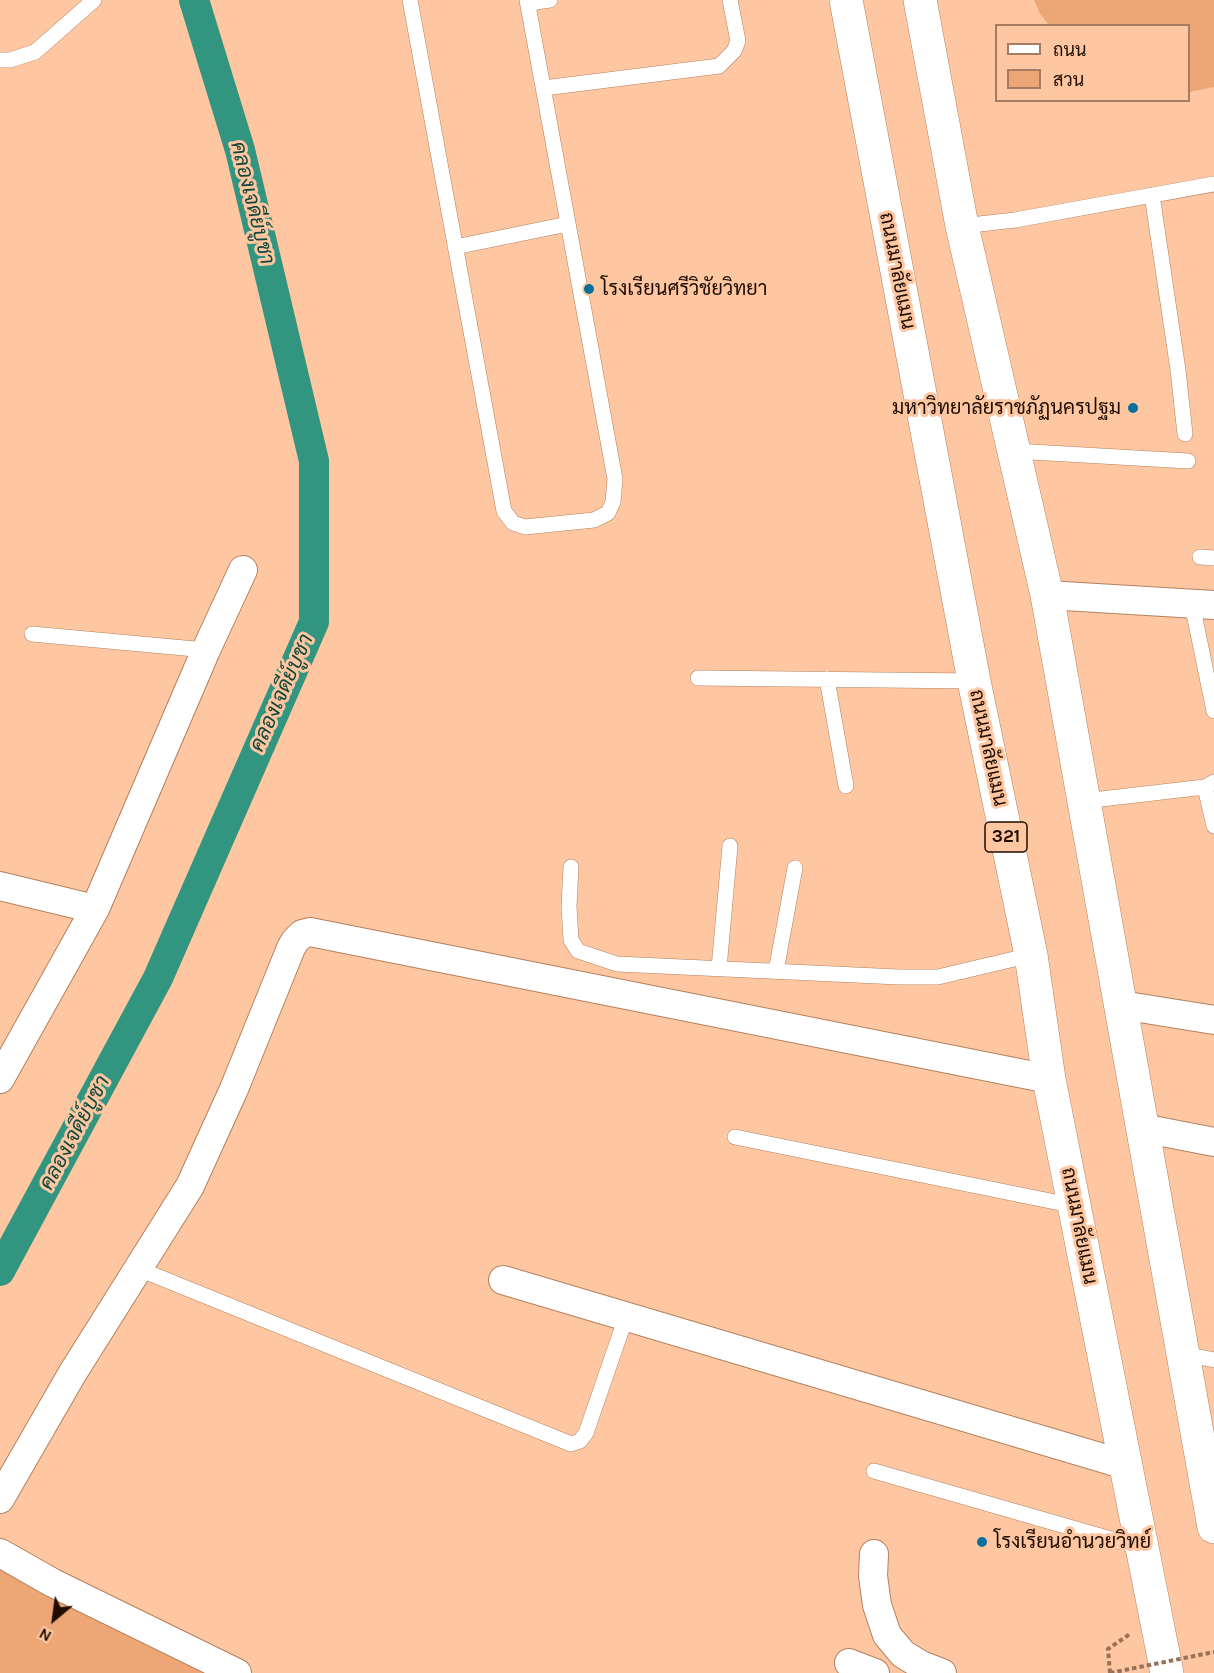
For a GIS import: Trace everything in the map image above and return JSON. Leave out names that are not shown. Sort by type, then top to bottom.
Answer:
[{"type":"highway","name":"ถนนมาลัยแมน","points":[[846,0],[974,681],[1031,955],[1049,1079],[1167,1673]]},
{"type":"highway","points":[[920,0],[962,226],[1047,595],[1142,1128],[1198,1357],[1214,1527]]},
{"type":"street","points":[[0,1079],[95,909],[206,650],[243,570]]},
{"type":"street","points":[[1047,595],[1203,604]]},
{"type":"street","points":[[0,886],[95,909]]},
{"type":"street","points":[[0,1499],[72,1374],[190,1186],[234,1089],[295,941],[302,934],[310,932],[1049,1079]]},
{"type":"street","points":[[1121,1005],[1214,1020]]},
{"type":"street","points":[[1142,1128],[1214,1142]]},
{"type":"street","points":[[503,1280],[1126,1465]]},
{"type":"street","points":[[0,1553],[54,1583],[237,1673]]},
{"type":"street","points":[[874,1554],[873,1576],[877,1605],[887,1635],[903,1654],[921,1665],[942,1673]]},
{"type":"street","points":[[849,1663],[875,1673]]},
{"type":"lane","points":[[0,60],[10,60],[35,52],[94,0]]},
{"type":"lane","points":[[410,0],[504,511],[513,523],[525,527],[594,520],[608,513],[613,502],[615,479],[528,2],[550,0]]},
{"type":"lane","points":[[544,88],[719,66],[734,51],[738,41],[730,0]]},
{"type":"lane","points":[[962,226],[1015,220],[1214,184]]},
{"type":"lane","points":[[1152,195],[1185,434]]},
{"type":"lane","points":[[455,247],[568,224]]},
{"type":"lane","points":[[1014,451],[1188,460]]},
{"type":"lane","points":[[1203,604],[1214,711]]},
{"type":"lane","points":[[33,634],[206,650]]},
{"type":"lane","points":[[698,678],[974,681]]},
{"type":"lane","points":[[827,679],[846,786]]},
{"type":"lane","points":[[1084,801],[1209,784],[1214,826]]},
{"type":"lane","points":[[719,968],[730,846]]},
{"type":"lane","points":[[571,867],[569,907],[571,940],[578,951],[616,964],[938,977],[1031,955]]},
{"type":"lane","points":[[776,971],[795,868]]},
{"type":"lane","points":[[735,1137],[1075,1206]]},
{"type":"lane","points":[[139,1269],[571,1444],[580,1441],[586,1433],[626,1317]]},
{"type":"lane","points":[[874,1471],[1142,1548]]},
{"type":"path","points":[[1155,1615],[1108,1649],[1110,1673],[1214,1652]]},
{"type":"green space","points":[[1034,0],[1214,0],[1214,87],[1190,92],[1190,24],[1048,24],[1040,14]]},
{"type":"green space","points":[[0,1568],[218,1673],[0,1673]]},
{"type":"waterway","name":"คลองเจดีย์บูชา","points":[[0,1271],[158,978],[314,622],[314,461],[240,150],[194,0]]},
{"type":"place","name":"โรงเรียนศรีวิชัยวิทยา","points":[[589,289]]},
{"type":"place","name":"มหาวิทยาลัยราชภัฏนครปฐม","points":[[1133,408]]},
{"type":"place","name":"โรงเรียนอำนวยวิทย์","points":[[982,1542]]}]
